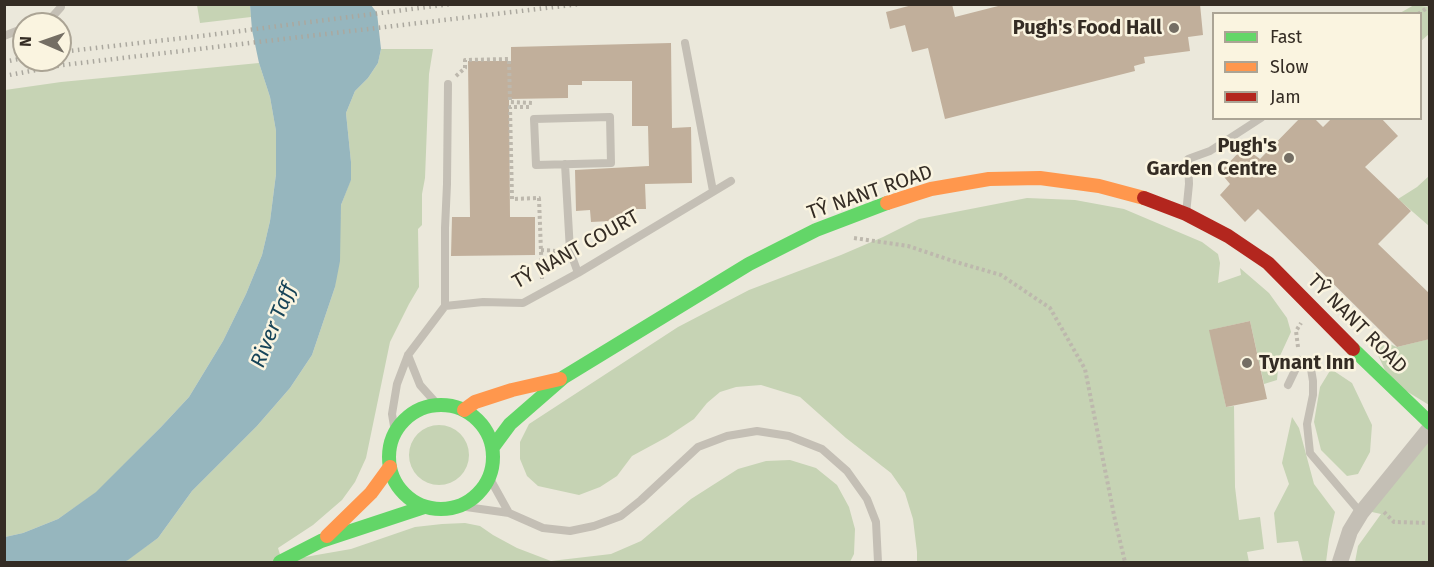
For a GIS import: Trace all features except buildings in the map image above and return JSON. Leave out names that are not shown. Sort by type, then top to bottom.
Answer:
[{"type":"main road","name":"TŶ NANT ROAD","points":[[489,477],[493,466],[493,447],[510,424],[564,378],[750,264],[816,230],[877,206],[931,189],[989,179],[1040,178],[1099,186],[1137,195],[1186,214],[1228,236],[1268,263],[1311,308],[1430,423]]},
{"type":"main road","name":"TŶ NANT ROAD","points":[[464,410],[475,402],[512,390],[564,378]]},
{"type":"main road","points":[[489,477],[487,483],[475,497],[459,506],[441,510],[424,507],[408,498],[396,484],[390,467],[389,449],[395,432],[405,419],[420,409],[438,404],[455,406],[472,414],[487,430],[493,447]]},
{"type":"main road","points":[[321,541],[371,493],[390,467]]},
{"type":"main road","points":[[280,562],[321,541],[424,507]]},
{"type":"street","points":[[1341,562],[1350,531],[1366,506],[1430,428]]},
{"type":"lane","points":[[685,43],[713,191]]},
{"type":"lane","points":[[395,432],[392,414],[397,384],[408,355],[445,306],[450,82]]},
{"type":"lane","points":[[610,117],[611,163],[565,164],[536,165],[534,119],[610,117]]},
{"type":"lane","points":[[1186,214],[1189,184],[1188,159],[1210,151],[1258,120]]},
{"type":"lane","points":[[565,164],[570,251],[578,273]]},
{"type":"lane","name":"TŶ NANT COURT","points":[[445,306],[483,302],[523,303],[578,273],[731,181]]},
{"type":"lane","points":[[408,355],[420,385],[438,404]]},
{"type":"lane","points":[[1288,385],[1300,360],[1311,369],[1313,395],[1307,424],[1310,453],[1366,506]]},
{"type":"lane","points":[[459,506],[509,513],[543,528],[570,531],[594,526],[621,516],[642,500],[698,447],[727,436],[757,431],[789,436],[822,449],[847,471],[867,499],[876,522],[878,562]]},
{"type":"lane","points":[[489,477],[509,513]]},
{"type":"path","points":[[450,82],[465,68],[465,60],[509,59],[510,102],[532,103],[534,119]]},
{"type":"path","points":[[532,107],[510,107],[512,199],[538,198],[542,292]]},
{"type":"path","points":[[846,237],[908,246],[1001,275],[1050,308],[1085,369],[1125,562]]},
{"type":"path","points":[[1300,360],[1296,332],[1311,308]]},
{"type":"path","points":[[1366,506],[1394,522],[1430,523]]},
{"type":"green space","points":[[197,5],[250,5],[251,17],[200,23]]},
{"type":"green space","points":[[1414,5],[1429,7],[1429,34],[1422,40],[1422,12],[1402,12]]},
{"type":"green space","points":[[381,49],[433,49],[429,74],[422,225],[418,229],[419,287],[390,342],[366,458],[355,482],[342,500],[313,525],[278,548],[282,561],[351,549],[415,527],[465,523],[480,526],[517,548],[551,561],[611,554],[641,541],[691,499],[738,469],[766,461],[790,460],[816,468],[837,485],[849,507],[855,529],[854,554],[850,562],[124,562],[158,538],[192,491],[257,426],[290,388],[312,355],[335,287],[341,205],[351,179],[346,113],[355,91],[378,63]]},
{"type":"green space","points":[[259,63],[270,97],[276,131],[276,174],[270,221],[262,255],[223,341],[189,397],[97,492],[58,519],[23,533],[5,537],[5,90],[61,82]]},
{"type":"green space","points":[[1429,176],[1429,226],[1398,199]]},
{"type":"green space","points":[[1027,198],[1075,200],[1124,209],[1202,242],[1218,254],[1220,263],[1218,283],[1241,275],[1240,268],[1269,293],[1287,318],[1291,332],[1279,358],[1277,380],[1264,384],[1250,321],[1210,330],[1226,407],[1234,406],[1235,487],[1239,520],[1260,517],[1264,549],[1247,552],[1249,562],[917,562],[913,519],[905,493],[891,473],[846,438],[800,397],[761,385],[736,387],[720,392],[694,419],[632,456],[617,476],[600,487],[579,495],[538,486],[527,476],[520,459],[520,442],[529,424],[678,327],[749,290],[841,255],[919,219]]},
{"type":"green space","points":[[1372,337],[1397,347],[1429,339],[1429,405],[1403,389],[1385,370]]},
{"type":"green space","points":[[1331,369],[1352,383],[1372,425],[1370,452],[1358,474],[1347,476],[1321,450],[1314,422],[1320,387]]},
{"type":"green space","points":[[1292,417],[1299,428],[1314,484],[1335,512],[1326,562],[1303,562],[1298,541],[1277,543],[1274,513],[1289,484],[1282,463]]},
{"type":"green space","points":[[433,425],[445,425],[461,433],[467,443],[469,455],[467,467],[461,477],[445,485],[433,485],[417,477],[409,461],[409,449],[417,433]]},
{"type":"green space","points":[[1429,428],[1429,562],[1355,562],[1358,546],[1381,514],[1363,510]]},
{"type":"water","name":"River Taff","points":[[250,5],[371,5],[377,13],[381,49],[378,63],[355,91],[346,113],[351,180],[341,205],[340,261],[335,287],[312,355],[290,388],[257,426],[192,491],[158,538],[128,560],[124,562],[5,562],[5,537],[23,533],[58,519],[96,492],[189,397],[223,341],[246,294],[262,255],[270,221],[276,174],[276,131],[270,97],[259,63],[252,30]]},
{"type":"railway","points":[[72,51],[451,4]]},
{"type":"railway","points":[[4,76],[63,65],[580,4]]},
{"type":"railway","points":[[4,62],[12,60]]},
{"type":"traffic: fast","points":[[493,447],[510,424],[564,377],[749,264],[816,230],[887,203]]},
{"type":"traffic: fast","points":[[1353,349],[1430,423]]},
{"type":"traffic: fast","points":[[441,405],[461,409],[478,420],[489,437],[493,457],[489,477],[478,494],[461,505],[441,509],[421,505],[404,494],[393,477],[389,457],[393,437],[404,420],[421,409],[441,405]]},
{"type":"traffic: fast","points":[[280,562],[321,541],[424,507]]},
{"type":"traffic: slow","points":[[887,203],[931,189],[989,179],[1040,178],[1099,186],[1144,198]]},
{"type":"traffic: slow","points":[[464,410],[475,402],[512,390],[560,379]]},
{"type":"traffic: slow","points":[[327,536],[371,493],[390,467]]},
{"type":"traffic: jam","points":[[1144,198],[1186,214],[1228,236],[1268,263],[1353,349]]},
{"type":"place","name":"Pugh's Food Hall","points":[[1174,28]]},
{"type":"place","name":"Pugh's Garden Centre","points":[[1289,158]]},
{"type":"place","name":"Tynant Inn","points":[[1247,363]]}]
